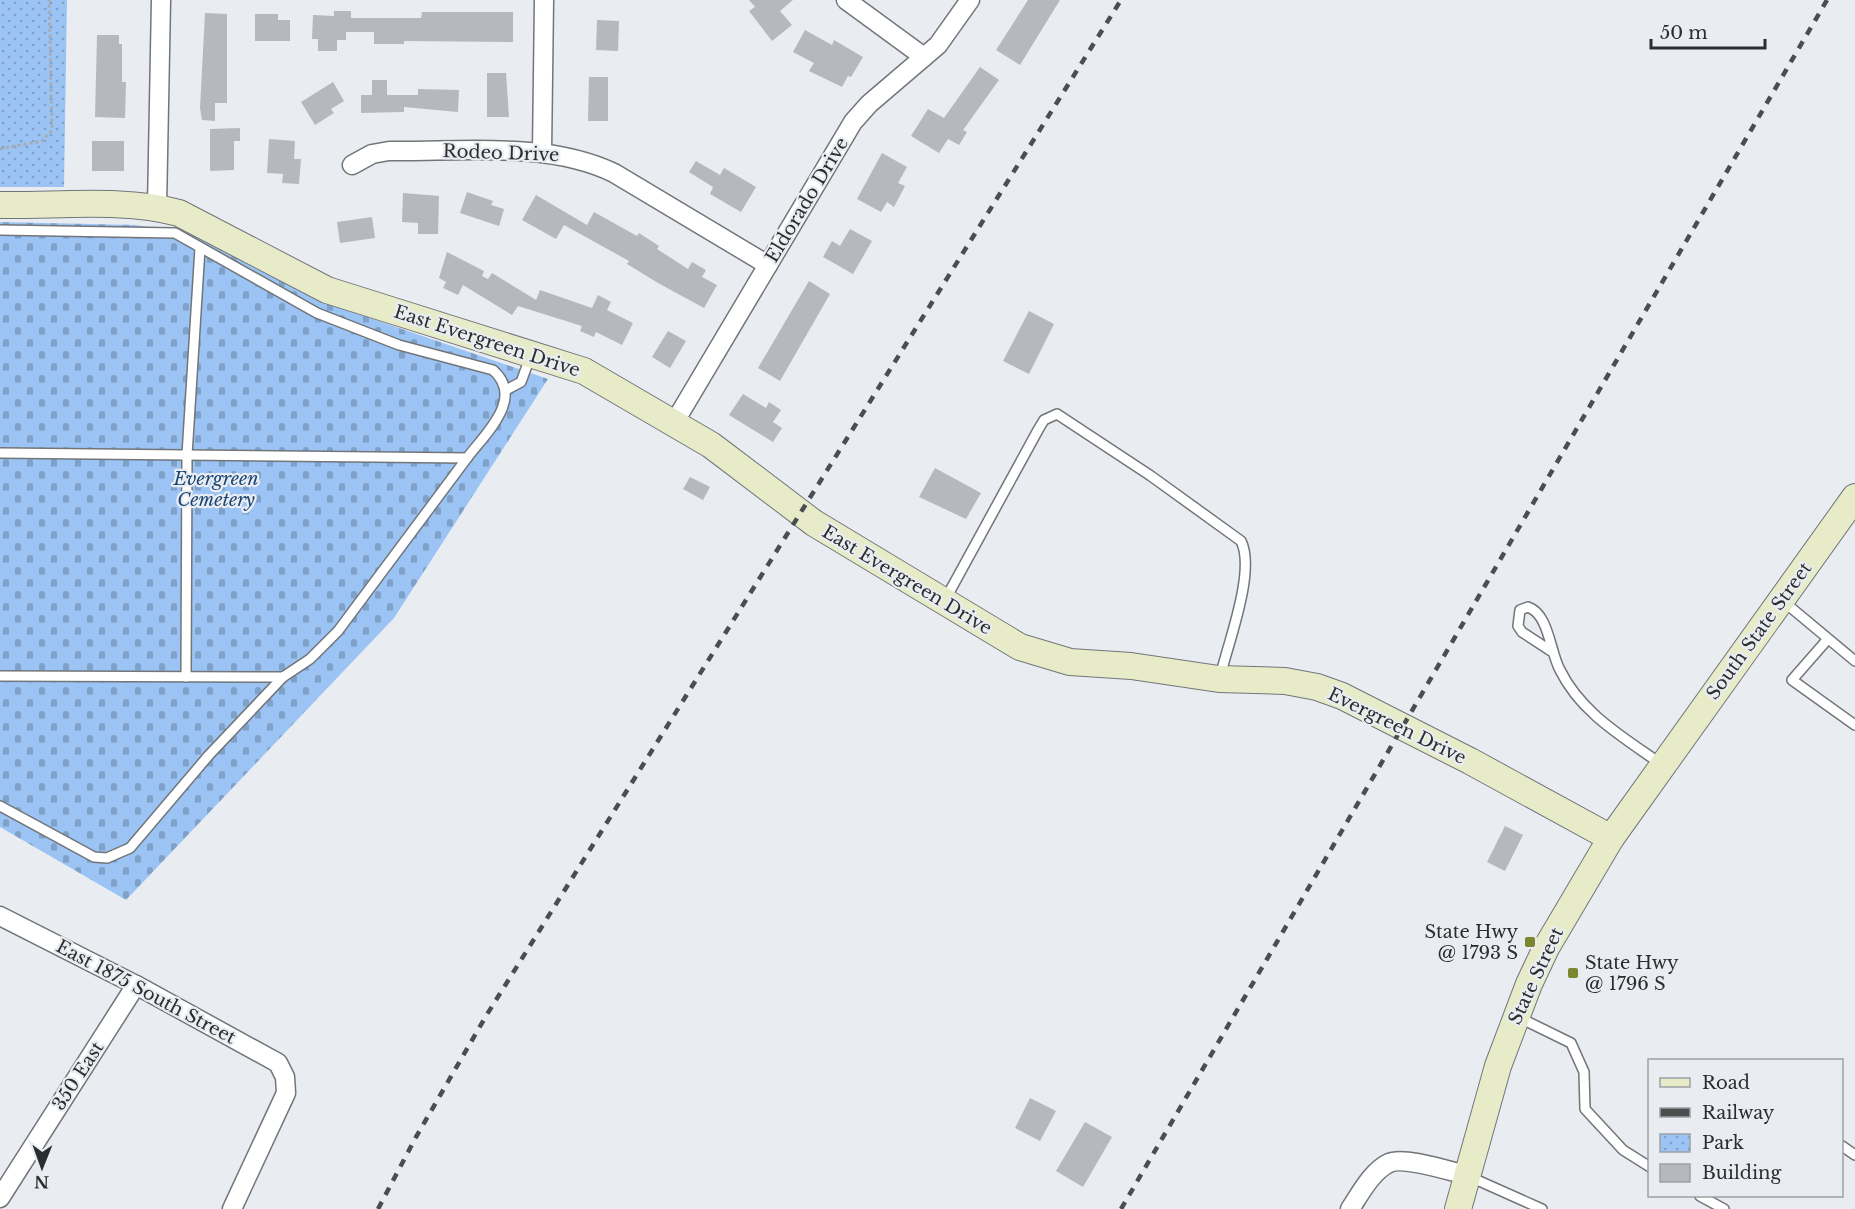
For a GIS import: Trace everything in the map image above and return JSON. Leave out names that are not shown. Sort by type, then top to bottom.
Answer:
[{"type":"street","points":[[157,207],[161,0]]},
{"type":"street","points":[[542,152],[544,0]]},
{"type":"street","points":[[846,0],[924,57]]},
{"type":"street","name":"Eldorado Drive","points":[[674,423],[853,123],[869,104],[924,57],[954,26],[969,0]]},
{"type":"street","name":"Rodeo Drive","points":[[352,165],[372,154],[389,151],[542,152],[592,162],[615,173],[768,265]]},
{"type":"street","name":"East Evergreen Drive","points":[[0,205],[157,207],[180,213],[327,290],[584,371],[711,445],[814,523],[1020,648],[1070,662],[1131,666]]},
{"type":"street","name":"South State Street","points":[[1663,765],[1855,497]]},
{"type":"street","name":"Evergreen Drive","points":[[1131,666],[1219,679],[1285,681],[1317,687],[1342,696],[1470,761],[1611,838]]},
{"type":"street","name":"State Street","points":[[1458,1209],[1482,1116],[1516,1016],[1546,948],[1611,838],[1663,765]]},
{"type":"street","name":"East 1875 South Street","points":[[0,916],[136,985],[278,1064],[285,1077],[286,1093],[232,1209]]},
{"type":"street","name":"350 East","points":[[0,1198],[136,985]]},
{"type":"street","points":[[1350,1209],[1374,1174],[1389,1162],[1407,1162],[1466,1175]]},
{"type":"lane","points":[[0,230],[175,233],[317,313],[399,345],[493,370],[502,378],[506,390],[505,407],[338,631],[310,659],[283,677],[210,755],[130,848],[120,855],[107,858],[94,857],[0,806]]},
{"type":"lane","points":[[186,677],[187,455],[200,248]]},
{"type":"lane","points":[[506,390],[521,382],[531,354]]},
{"type":"lane","points":[[944,602],[1044,420],[1057,414],[1151,476],[1241,541],[1246,551],[1247,571],[1219,679]]},
{"type":"lane","points":[[0,453],[467,458]]},
{"type":"lane","points":[[1782,599],[1827,640],[1855,661]]},
{"type":"lane","points":[[1551,651],[1522,632],[1518,626],[1520,610],[1528,607],[1536,609],[1561,673],[1588,711],[1663,765]]},
{"type":"lane","points":[[1827,640],[1792,680],[1855,725]]},
{"type":"lane","points":[[0,676],[283,677]]},
{"type":"lane","points":[[1516,1016],[1571,1043],[1584,1072],[1585,1109],[1623,1150],[1648,1166]]},
{"type":"lane","points":[[1466,1175],[1542,1209]]},
{"type":"lane","points":[[1363,1190],[1365,1209]]},
{"type":"lane","points":[[1702,1197],[1724,1209]]},
{"type":"path","points":[[0,148],[42,141],[52,130],[49,0]]},
{"type":"green space","points":[[0,0],[67,0],[64,187],[0,187]]},
{"type":"green space","name":"Evergreen Cemetery","points":[[0,222],[136,225],[195,235],[332,305],[548,379],[394,618],[126,900],[0,827]]},
{"type":"building","points":[[749,0],[793,0],[780,11],[792,25],[772,41],[749,11],[755,7]]},
{"type":"building","points":[[1028,0],[1060,0],[1020,65],[996,50]]},
{"type":"building","points":[[334,11],[351,11],[351,18],[421,18],[422,12],[513,12],[513,42],[404,41],[404,44],[374,44],[374,32],[346,32],[346,40],[337,40],[337,51],[318,51],[318,39],[312,39],[313,15],[334,16]]},
{"type":"building","points":[[205,13],[227,14],[227,103],[215,103],[215,121],[202,120],[200,108]]},
{"type":"building","points":[[255,14],[278,14],[278,20],[290,20],[290,41],[255,41]]},
{"type":"building","points":[[597,20],[619,21],[618,51],[596,50]]},
{"type":"building","points":[[805,30],[832,45],[834,40],[863,57],[842,87],[809,71],[814,63],[793,52]]},
{"type":"building","points":[[97,35],[119,35],[119,44],[122,44],[122,82],[126,82],[125,118],[95,117]]},
{"type":"building","points":[[980,67],[999,80],[963,130],[967,132],[959,145],[948,139],[939,153],[911,136],[928,109],[944,118]]},
{"type":"building","points":[[487,73],[506,73],[509,117],[487,117]]},
{"type":"building","points":[[589,77],[608,77],[608,121],[588,121]]},
{"type":"building","points":[[372,80],[387,80],[387,95],[418,95],[418,89],[459,90],[458,112],[404,107],[404,112],[361,113],[361,95],[372,95]]},
{"type":"building","points":[[333,82],[344,101],[331,109],[334,113],[315,125],[301,102]]},
{"type":"building","points":[[240,128],[240,141],[234,141],[234,170],[210,171],[210,129]]},
{"type":"building","points":[[269,139],[295,141],[294,159],[301,159],[299,184],[282,183],[283,174],[267,173]]},
{"type":"building","points":[[92,141],[124,141],[124,171],[92,171]]},
{"type":"building","points":[[882,153],[907,167],[898,183],[905,186],[894,207],[887,202],[881,212],[857,199]]},
{"type":"building","points":[[696,161],[720,175],[724,168],[756,187],[741,212],[710,194],[713,187],[689,172]]},
{"type":"building","points":[[467,192],[493,201],[491,205],[504,209],[499,226],[460,213]]},
{"type":"building","points":[[403,193],[439,196],[438,234],[418,234],[418,223],[402,222]]},
{"type":"building","points":[[536,195],[587,225],[594,212],[637,236],[639,233],[659,246],[657,249],[688,269],[692,262],[706,270],[702,277],[717,285],[704,308],[627,264],[629,261],[564,225],[556,239],[522,220]]},
{"type":"building","points":[[372,217],[375,238],[340,243],[337,222]]},
{"type":"building","points":[[850,229],[872,241],[853,274],[823,257],[832,241],[840,246]]},
{"type":"building","points":[[447,252],[484,271],[482,276],[488,279],[492,273],[536,300],[540,290],[592,308],[598,295],[611,302],[607,310],[633,323],[622,345],[596,332],[594,337],[580,331],[582,326],[518,306],[512,315],[463,285],[458,295],[443,288],[446,282],[439,278]]},
{"type":"building","points":[[809,281],[830,294],[780,381],[758,368]]},
{"type":"building","points":[[1029,311],[1054,324],[1029,374],[1003,361]]},
{"type":"building","points":[[668,331],[686,341],[670,368],[652,357]]},
{"type":"building","points":[[743,394],[766,408],[769,402],[781,410],[773,422],[782,428],[773,442],[729,415]]},
{"type":"building","points":[[935,468],[981,493],[966,519],[919,497]]},
{"type":"building","points":[[690,477],[710,487],[703,500],[683,489]]},
{"type":"building","points":[[1505,826],[1523,835],[1505,871],[1487,862]]},
{"type":"building","points":[[1030,1098],[1056,1111],[1040,1141],[1015,1128]]},
{"type":"building","points":[[1085,1122],[1112,1137],[1083,1187],[1056,1171]]},
{"type":"railway","points":[[378,1209],[416,1137],[486,1016],[1121,0]]},
{"type":"railway","points":[[1121,1209],[1827,0]]},
{"type":"place","name":"State Hwy @ 1793 S","points":[[1530,942]]},
{"type":"place","name":"State Hwy @ 1796 S","points":[[1573,973]]}]
